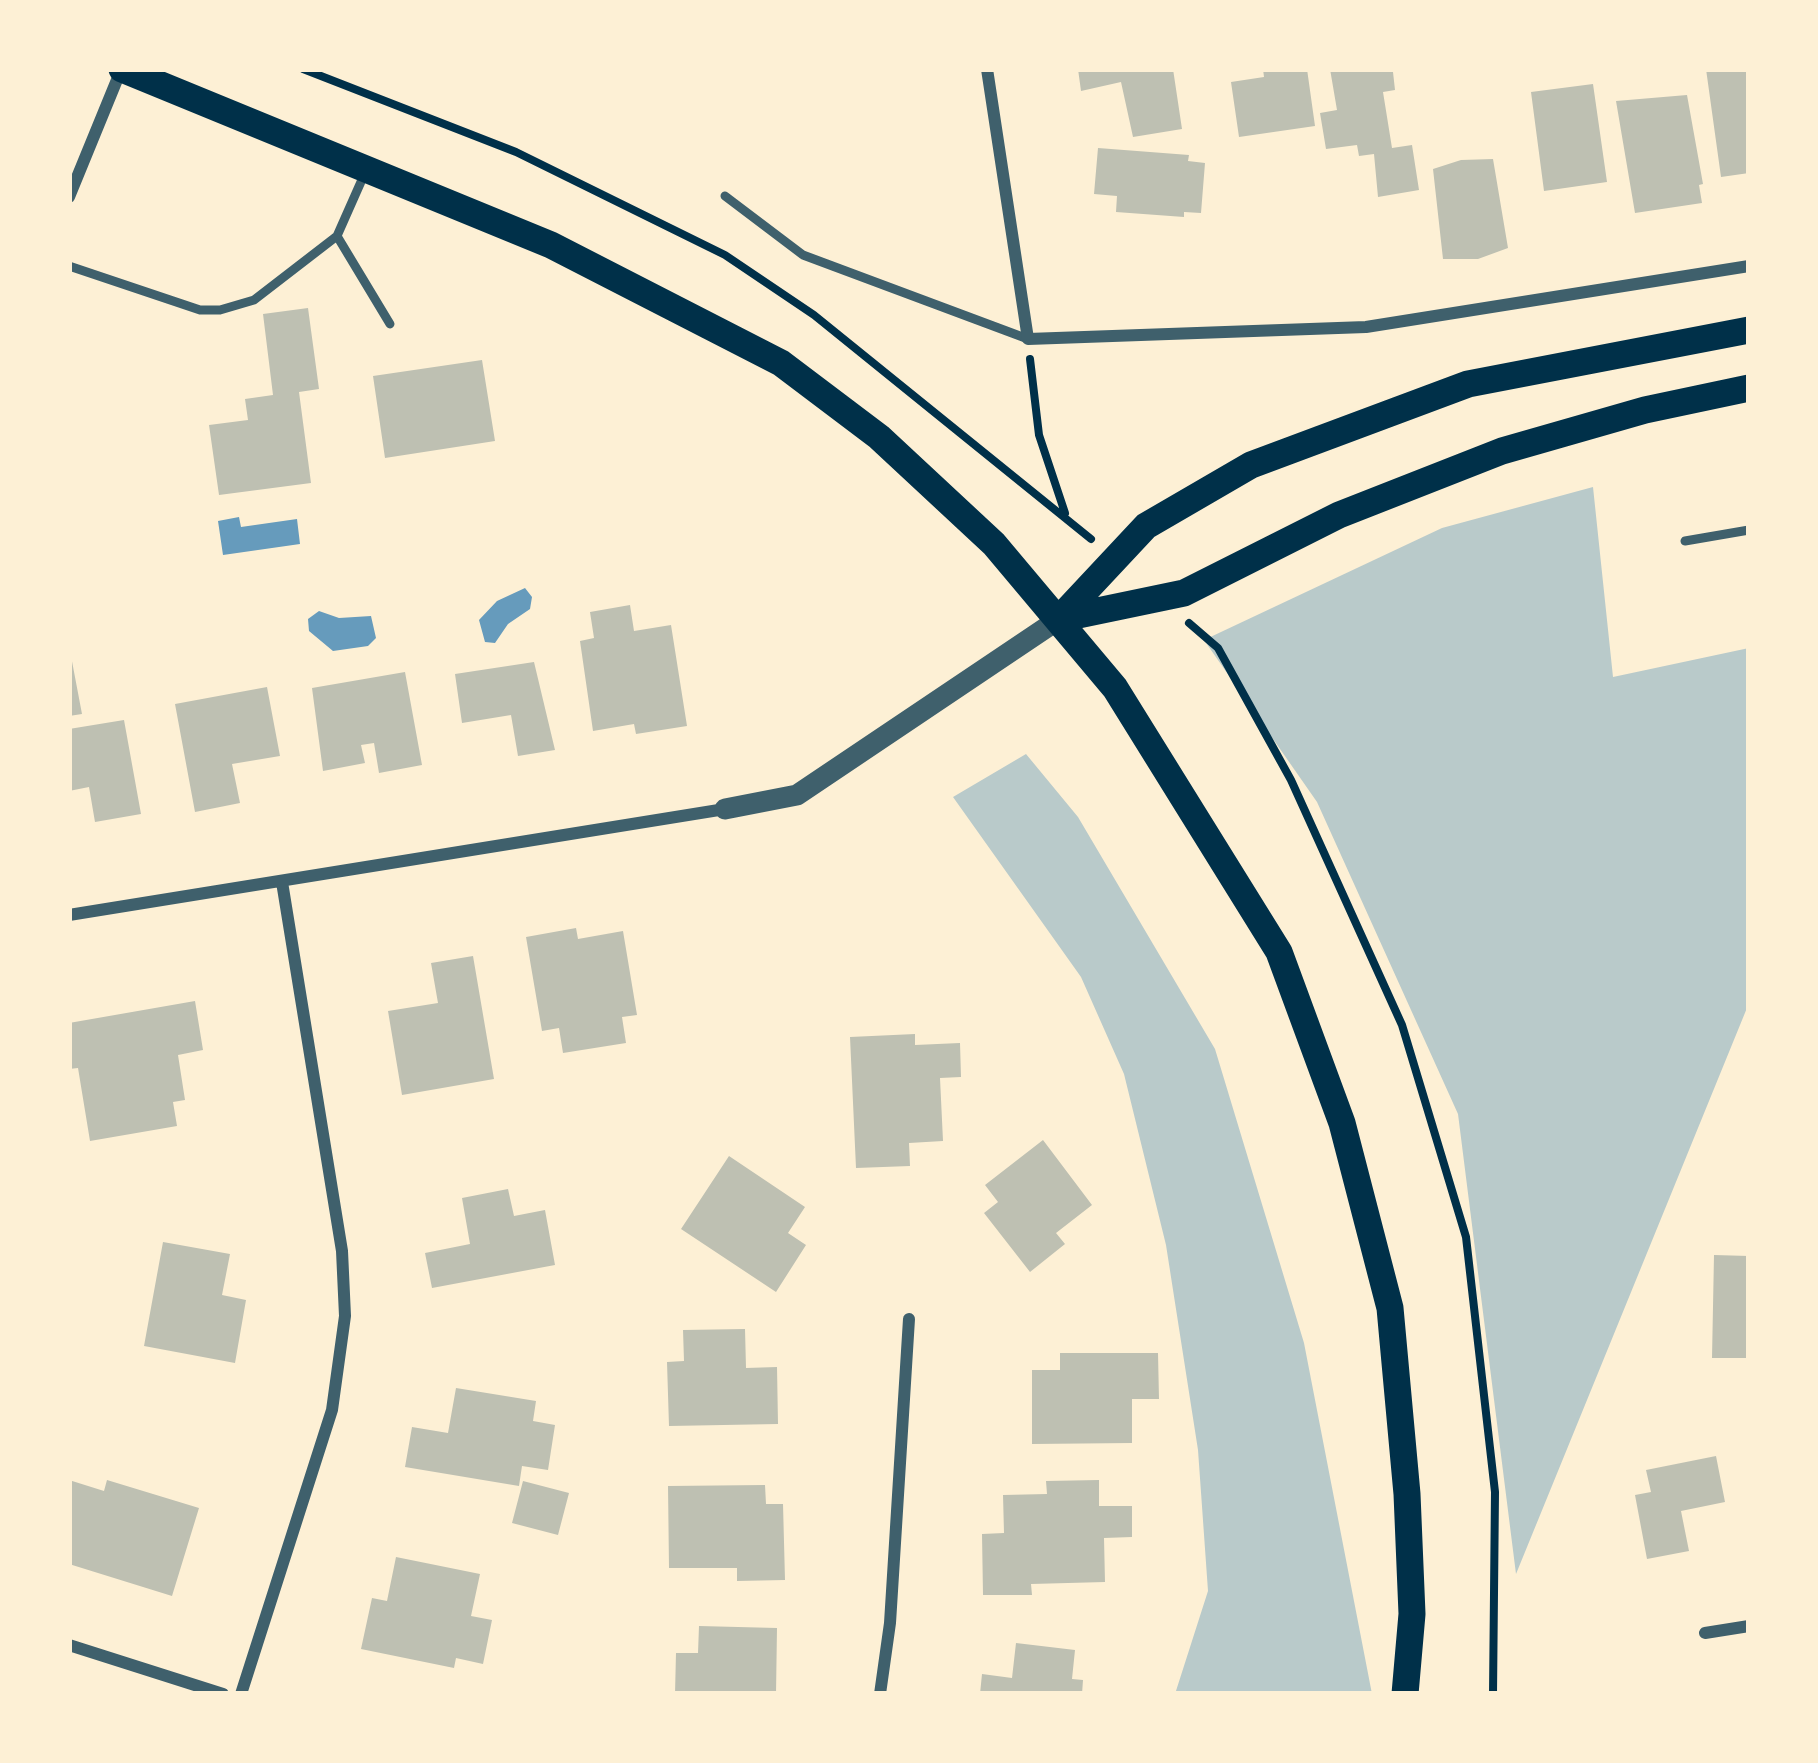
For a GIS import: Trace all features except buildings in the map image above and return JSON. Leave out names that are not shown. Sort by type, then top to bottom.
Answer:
[{"type":"main road","points":[[122,69],[551,245],[781,363],[879,437],[994,544],[1115,688],[1280,952],[1342,1124],[1390,1308],[1408,1494],[1412,1615],[1405,1694]]},
{"type":"main road","points":[[1059,619],[1145,526],[1251,465],[1406,404],[1500,376],[1749,330]]},
{"type":"main road","points":[[1059,619],[1184,593],[1339,515],[1461,466],[1645,410],[1749,388]]},
{"type":"street","points":[[69,196],[122,69]]},
{"type":"street","points":[[987,69],[1028,339],[1366,327],[1749,266]]},
{"type":"street","points":[[69,915],[797,795],[1059,619]]},
{"type":"street","points":[[242,1694],[332,1410],[345,1316],[342,1251],[282,882]]},
{"type":"street","points":[[880,1694],[890,1623],[910,1319]]},
{"type":"street","points":[[1705,1633],[1749,1626]]},
{"type":"street","points":[[69,1645],[223,1694]]},
{"type":"lane","points":[[69,266],[200,310],[220,310],[254,300],[337,236],[367,168]]},
{"type":"lane","points":[[725,196],[803,255],[1028,339]]},
{"type":"lane","points":[[337,236],[390,324]]},
{"type":"lane","points":[[1684,541],[1749,530]]},
{"type":"path","points":[[303,69],[516,152],[725,255],[814,315],[1115,560]]},
{"type":"path","points":[[1028,339],[1039,435],[1066,518]]},
{"type":"path","points":[[1160,598],[1219,648],[1291,780],[1408,1046],[1466,1237],[1495,1492],[1493,1694]]},
{"type":"shaded area","points":[[1593,487],[1613,677],[1749,648],[1749,1003],[1516,1574],[1458,1114],[1317,802],[1204,640],[1442,528]]},
{"type":"shaded area","points":[[1026,754],[1078,817],[1215,1049],[1304,1343],[1372,1694],[1175,1694],[1208,1591],[1198,1450],[1166,1245],[1124,1074],[1081,977],[953,797]]},
{"type":"water","points":[[239,517],[241,527],[297,519],[300,544],[223,555],[218,521]]},
{"type":"water","points":[[525,588],[532,597],[530,609],[508,624],[495,643],[485,642],[479,620],[497,601]]},
{"type":"water","points":[[319,611],[339,618],[371,616],[376,638],[368,646],[333,651],[309,631],[308,619]]}]
